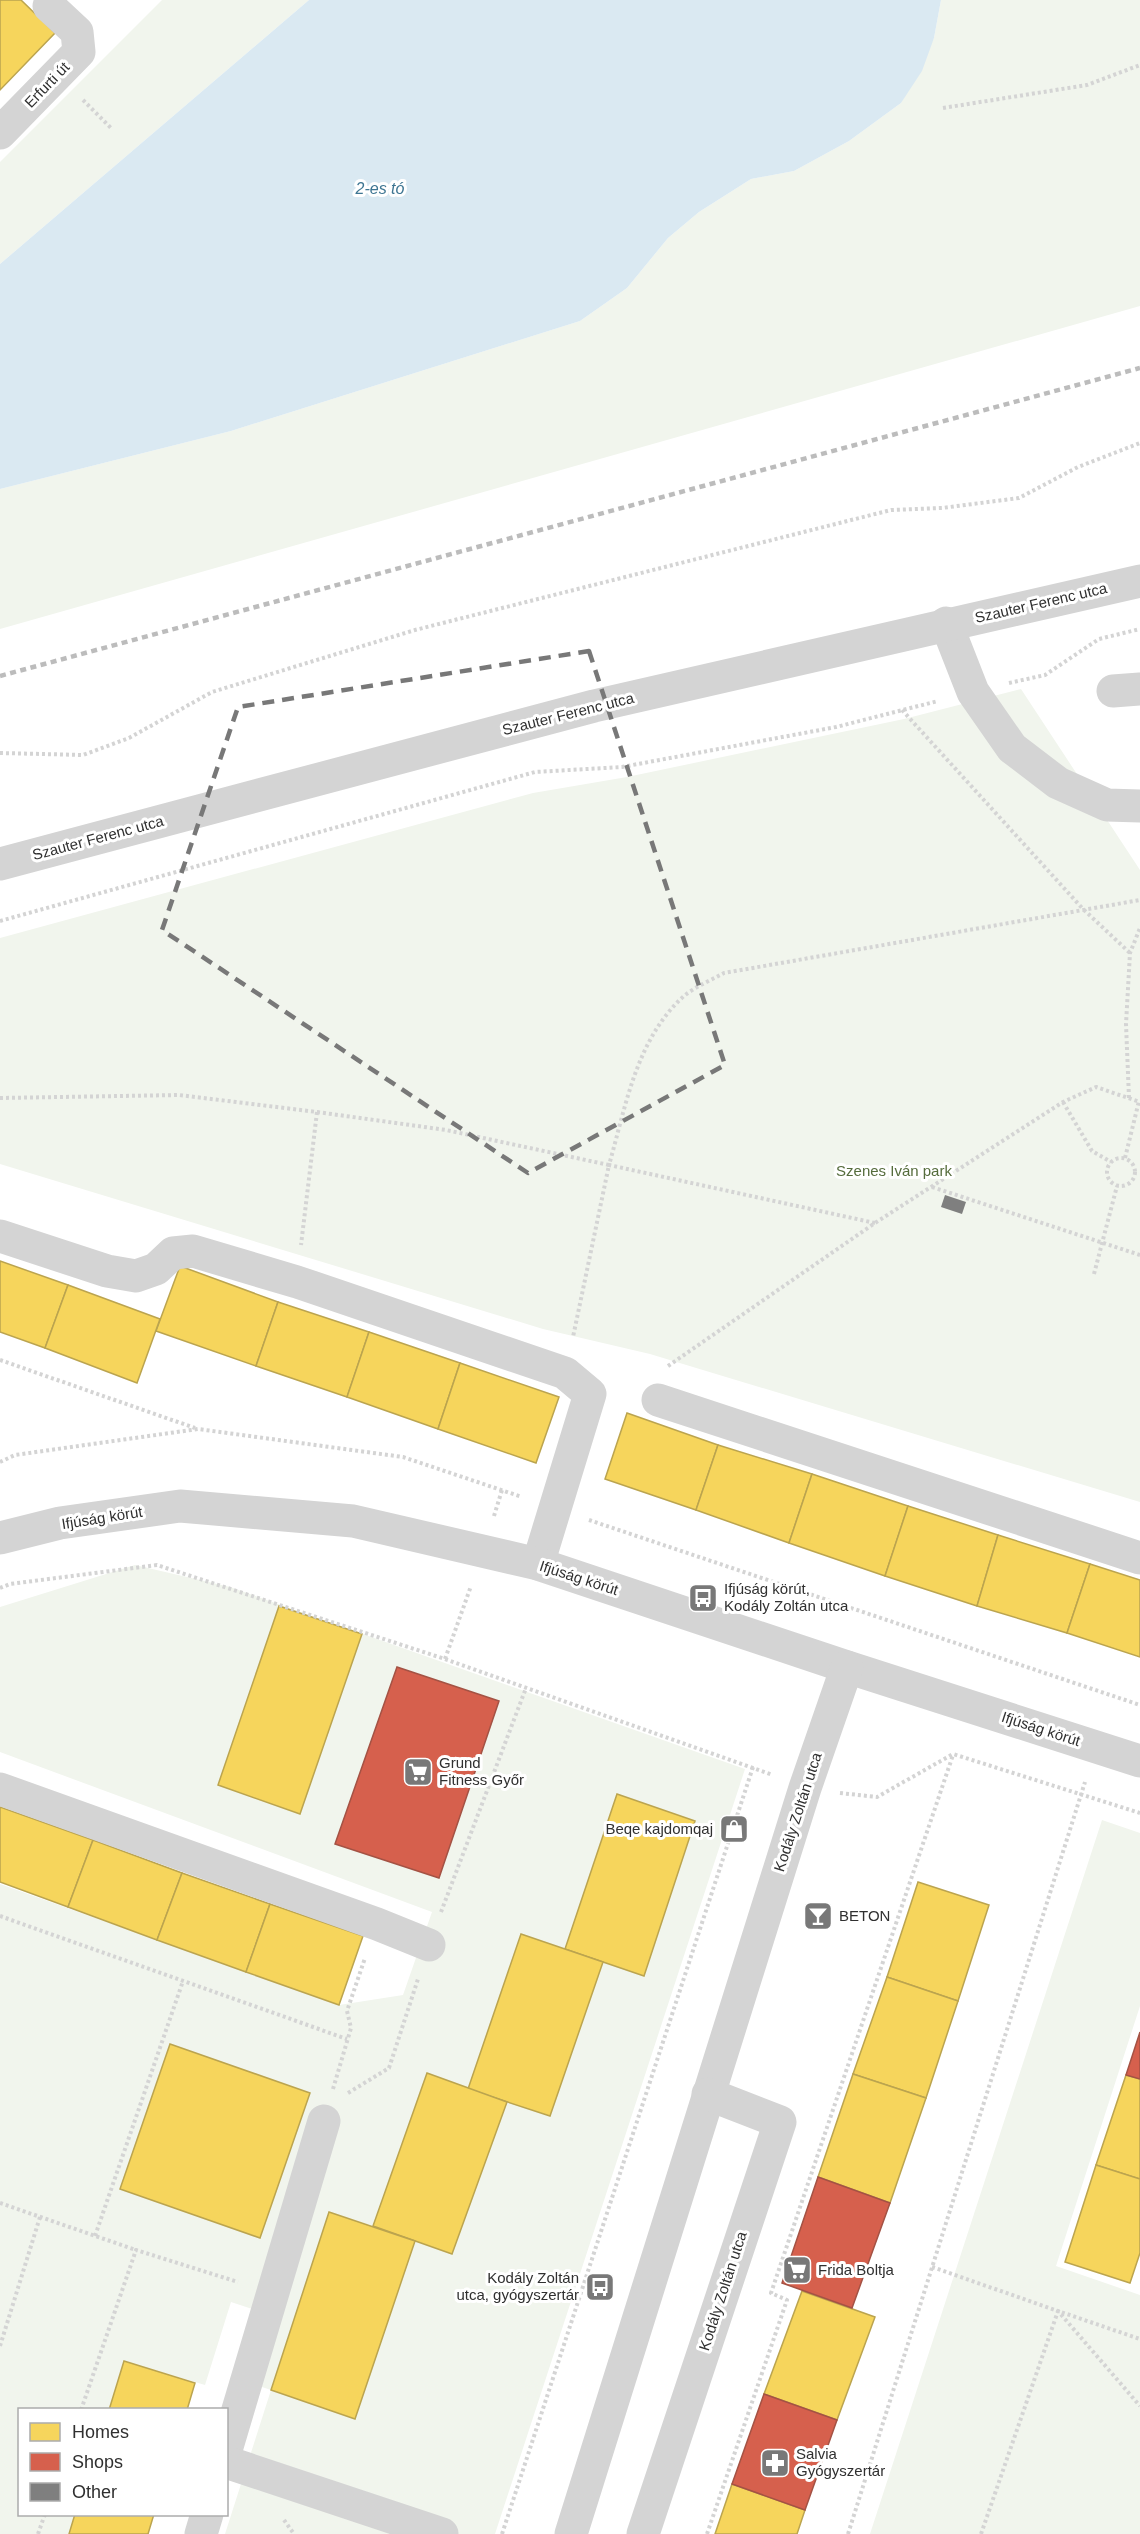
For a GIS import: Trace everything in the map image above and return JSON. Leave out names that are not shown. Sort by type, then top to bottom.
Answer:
[{"type":"street","name":"Erfurti út","points":[[0,133],[79,52],[77,32],[49,2]]},
{"type":"street","name":"Szauter Ferenc utca","points":[[0,864],[594,706],[1140,580]]},
{"type":"street","points":[[946,623],[972,692],[1012,748],[1058,783],[1107,804],[1140,806]]},
{"type":"street","points":[[0,1236],[107,1271],[136,1276],[156,1269],[173,1253],[193,1251],[297,1282],[565,1373],[590,1394],[538,1564]]},
{"type":"street","points":[[659,1386],[1140,1558]]},
{"type":"street","name":"Ifjúság körút","points":[[0,1538],[60,1523],[180,1506],[353,1521],[483,1549],[538,1564],[1140,1761]]},
{"type":"street","name":"Kodály Zoltán utca","points":[[571,2534],[708,2094],[847,1667]]},
{"type":"street","points":[[0,1790],[377,1924],[429,1945]]},
{"type":"street","name":"Kodály Zoltán utca","points":[[643,2534],[780,2122],[708,2094]]},
{"type":"street","points":[[228,2443],[324,2121]]},
{"type":"street","points":[[228,2463],[442,2534]]},
{"type":"street","points":[[201,2534],[206,2516]]},
{"type":"path","points":[[943,108],[1088,85],[1140,65]]},
{"type":"path","points":[[0,753],[83,755],[129,738],[213,692],[416,630],[891,510],[942,508],[1019,498],[1078,467],[1140,443]]},
{"type":"path","points":[[0,921],[535,772],[622,767],[836,727],[1045,675],[1099,639],[1140,629]]},
{"type":"path","points":[[902,710],[1083,909],[1130,953]]},
{"type":"path","points":[[565,1373],[609,1165],[637,1064],[660,1024],[685,996],[724,973],[1140,900]]},
{"type":"path","points":[[1129,1098],[1126,1024],[1130,953],[1140,928]]},
{"type":"path","points":[[659,1386],[875,1223],[1063,1102],[1096,1087],[1140,1102],[1125,1158]]},
{"type":"path","points":[[0,1098],[179,1095],[446,1130],[875,1223]]},
{"type":"path","points":[[1063,1102],[1092,1151],[1111,1162],[1125,1158],[1131,1162],[1138,1175],[1125,1186],[1117,1186],[1108,1176],[1111,1162]]},
{"type":"path","points":[[297,1282],[317,1112]]},
{"type":"path","points":[[1094,1274],[1117,1186]]},
{"type":"path","points":[[932,1187],[1140,1255]]},
{"type":"path","points":[[0,1360],[198,1430]]},
{"type":"path","points":[[0,1588],[10,1584],[157,1565],[446,1659],[753,1767],[502,2534]]},
{"type":"path","points":[[446,1659],[473,1580]]},
{"type":"path","points":[[848,2534],[1096,1747]]},
{"type":"path","points":[[706,2534],[787,2300],[771,2293],[953,1754]]},
{"type":"path","points":[[877,1797],[953,1754],[1140,1814]]},
{"type":"path","points":[[0,1916],[347,2038]]},
{"type":"path","points":[[324,2121],[351,2028],[347,2011],[377,1924]]},
{"type":"path","points":[[95,2236],[183,1981]]},
{"type":"path","points":[[0,2203],[136,2250],[274,2293]]},
{"type":"path","points":[[0,2346],[40,2217]]},
{"type":"path","points":[[81,2408],[136,2250]]},
{"type":"path","points":[[932,2267],[1140,2340]]},
{"type":"path","points":[[1058,2311],[1140,2406]]},
{"type":"path","points":[[981,2534],[1058,2311]]},
{"type":"path","points":[[38,2534],[44,2516]]},
{"type":"highlighted area","points":[[589,651],[725,1065],[528,1173],[162,930],[238,707]]},
{"type":"green space","points":[[162,0],[309,0],[0,264],[0,162]]},
{"type":"green space","points":[[941,0],[1140,0],[1140,306],[0,629],[0,489],[231,431],[580,321],[627,288],[668,238],[699,212],[751,179],[794,171],[849,141],[901,103],[934,38]]},
{"type":"green space","name":"Szenes Iván park","points":[[1021,689],[1140,870],[1140,1502],[650,1354],[543,1329],[0,1164],[0,938],[533,793],[627,777],[904,719]]},
{"type":"green space","points":[[135,1565],[230,1587],[745,1769],[495,2534],[225,2534],[271,2390],[256,2385],[276,2317],[231,2302],[205,2385],[124,2361],[109,2408],[18,2408],[18,2516],[75,2516],[69,2534],[0,2534],[0,1884],[339,2005],[403,1995],[432,1912],[0,1752],[0,1607]],"holes":[[[617,1795],[695,1821],[644,1976],[603,1962],[550,2116],[507,2102],[452,2254],[415,2241],[355,2419],[271,2390],[329,2212],[373,2226],[427,2074],[468,2089],[521,1934],[565,1949]]]},
{"type":"green space","points":[[1102,1820],[1140,1833],[1140,2006],[1056,2266],[1140,2295],[1140,2534],[870,2534]]},
{"type":"water","name":"2-es tó","points":[[309,0],[941,0],[934,38],[922,71],[901,103],[849,141],[794,171],[751,179],[699,212],[668,238],[627,288],[580,321],[231,431],[0,489],[0,264]]},
{"type":"building: Homes","points":[[0,0],[21,0],[55,33],[0,90]]},
{"type":"building: Homes","points":[[0,1261],[68,1285],[45,1348],[0,1332]]},
{"type":"building: Homes","points":[[180,1266],[278,1302],[256,1366],[156,1331]]},
{"type":"building: Homes","points":[[68,1285],[160,1319],[137,1383],[45,1348]]},
{"type":"building: Homes","points":[[278,1302],[369,1332],[347,1397],[256,1366]]},
{"type":"building: Homes","points":[[369,1332],[460,1363],[438,1429],[347,1397]]},
{"type":"building: Homes","points":[[460,1363],[559,1397],[536,1463],[438,1429]]},
{"type":"building: Homes","points":[[627,1413],[718,1445],[696,1510],[605,1479]]},
{"type":"building: Homes","points":[[718,1445],[812,1474],[789,1543],[696,1510]]},
{"type":"building: Homes","points":[[812,1474],[908,1506],[885,1576],[789,1543]]},
{"type":"building: Homes","points":[[908,1506],[998,1535],[977,1606],[885,1576]]},
{"type":"building: Homes","points":[[998,1535],[1090,1564],[1067,1633],[977,1606]]},
{"type":"building: Homes","points":[[1090,1564],[1140,1580],[1140,1657],[1067,1633]]},
{"type":"building: Homes","points":[[279,1606],[362,1634],[300,1814],[218,1785]]},
{"type":"building: Homes","points":[[617,1794],[695,1821],[644,1976],[565,1949]]},
{"type":"building: Homes","points":[[0,1807],[93,1840],[68,1907],[0,1882]]},
{"type":"building: Homes","points":[[93,1840],[182,1873],[157,1940],[68,1907]]},
{"type":"building: Homes","points":[[182,1873],[270,1904],[246,1972],[157,1940]]},
{"type":"building: Homes","points":[[918,1882],[989,1905],[958,2001],[887,1977]]},
{"type":"building: Homes","points":[[270,1904],[363,1936],[339,2005],[246,1972]]},
{"type":"building: Homes","points":[[521,1934],[603,1962],[550,2116],[468,2089]]},
{"type":"building: Homes","points":[[887,1977],[958,2001],[926,2098],[853,2074]]},
{"type":"building: Homes","points":[[170,2044],[310,2093],[260,2238],[120,2189]]},
{"type":"building: Homes","points":[[427,2073],[507,2102],[452,2254],[373,2226]]},
{"type":"building: Homes","points":[[853,2074],[926,2098],[890,2203],[818,2177]]},
{"type":"building: Homes","points":[[1126,2075],[1140,2079],[1140,2179],[1096,2165]]},
{"type":"building: Homes","points":[[1096,2165],[1140,2179],[1140,2253],[1130,2283],[1065,2262]]},
{"type":"building: Homes","points":[[329,2212],[415,2241],[355,2419],[271,2390]]},
{"type":"building: Homes","points":[[802,2291],[875,2317],[837,2420],[764,2394]]},
{"type":"building: Homes","points":[[124,2361],[195,2383],[188,2408],[110,2408]]},
{"type":"building: Homes","points":[[732,2484],[805,2510],[797,2534],[715,2534]]},
{"type":"building: Homes","points":[[74,2516],[153,2516],[148,2534],[69,2534]]},
{"type":"building: Shops","name":"Grund Fitness Győr","points":[[397,1667],[499,1701],[439,1878],[335,1844]]},
{"type":"building: Shops","points":[[1140,2032],[1140,2079],[1126,2075]]},
{"type":"building: Shops","points":[[818,2177],[890,2203],[852,2308],[782,2283]]},
{"type":"building: Shops","points":[[764,2394],[837,2420],[805,2510],[732,2484]]},
{"type":"building: Other","points":[[945,1195],[966,1202],[962,1214],[941,1207]]},
{"type":"railway","points":[[0,676],[1140,368]]},
{"type":"place","name":"Ifjúság körút, Kodály Zoltán utca","points":[[703,1598]]},
{"type":"place","name":"Grund Fitness Győr","points":[[418,1772]]},
{"type":"place","name":"Beqe kajdomqaj","points":[[734,1829]]},
{"type":"place","name":"BETON","points":[[818,1916]]},
{"type":"place","name":"Frida Boltja","points":[[797,2270]]},
{"type":"place","name":"Kodály Zoltán utca, gyógyszertár","points":[[600,2287]]},
{"type":"place","name":"Salvia Gyógyszertár","points":[[775,2463]]}]
